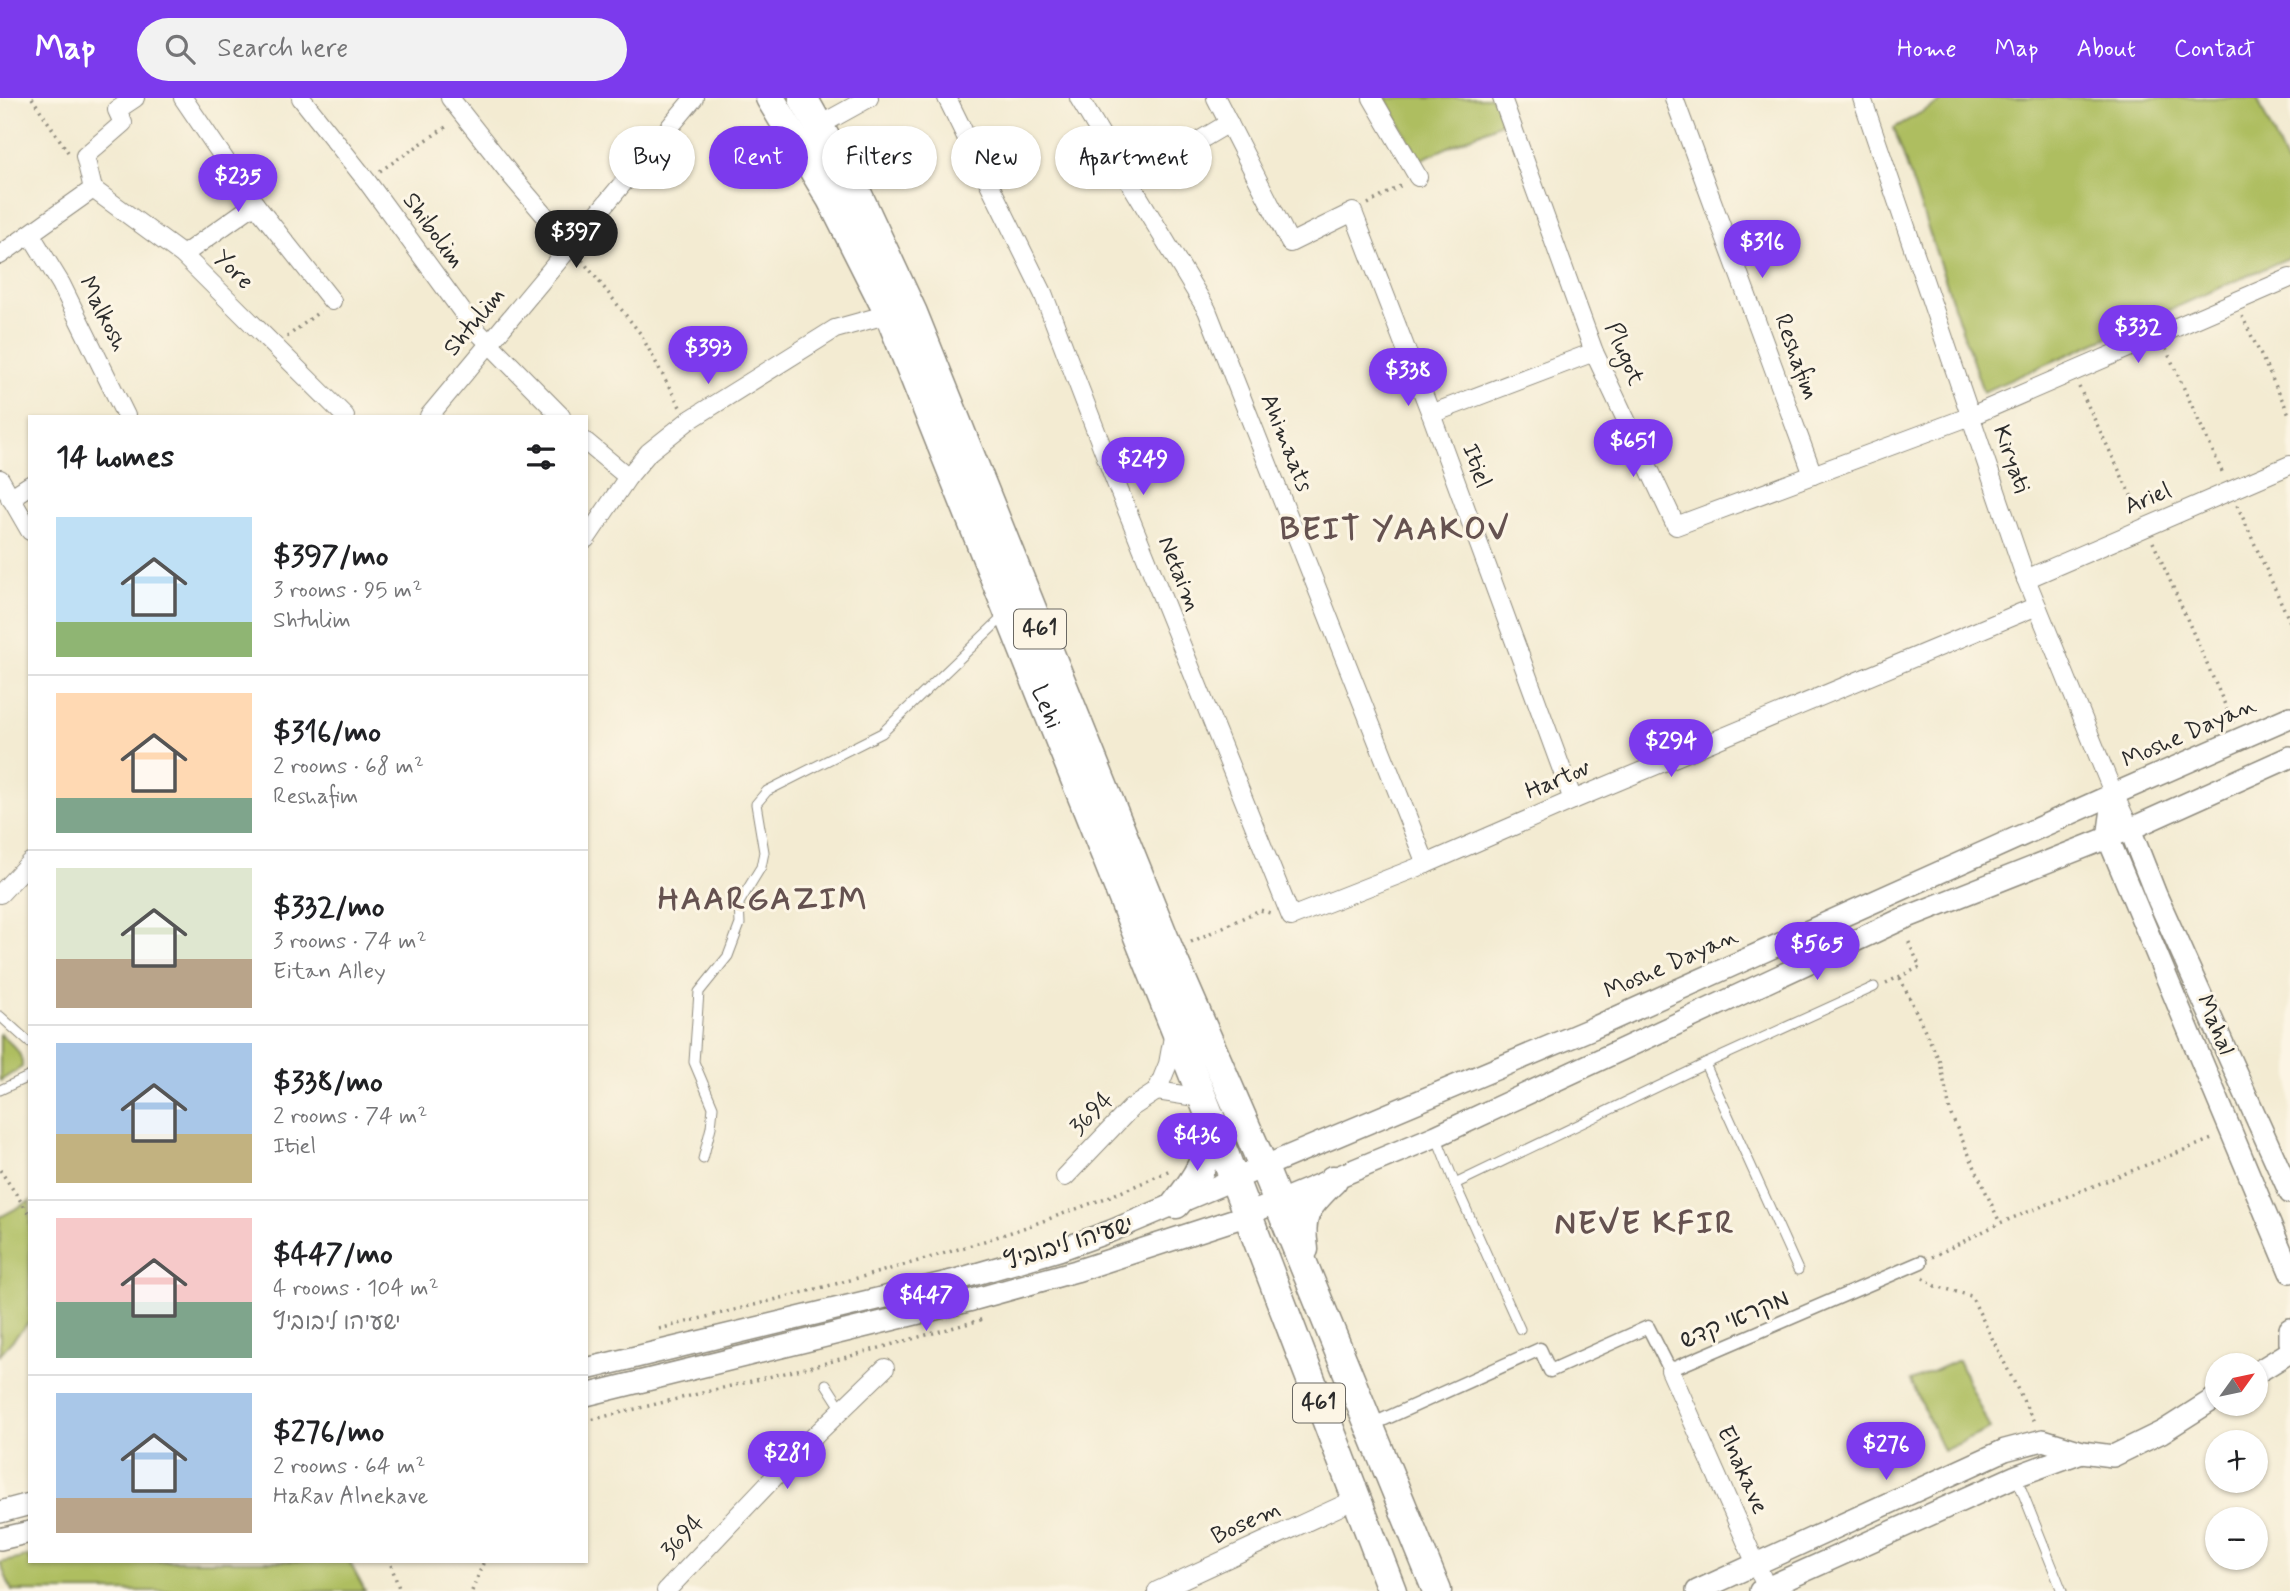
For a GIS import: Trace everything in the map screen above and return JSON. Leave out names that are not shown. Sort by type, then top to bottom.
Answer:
[{"type":"main road","name":"Lehi","points":[[770,98],[831,199],[889,314],[1247,1214]]},
{"type":"main road","name":"Lehi","points":[[803,98],[859,197],[913,313],[1170,952],[1279,1203]]},
{"type":"main road","points":[[1176,1204],[1195,1179],[1207,1155],[1210,1130],[1205,1106]]},
{"type":"main road","points":[[1308,1279],[1302,1238],[1304,1213],[1333,1180]]},
{"type":"main road","name":"461","points":[[1279,1203],[1437,1591]]},
{"type":"main road","name":"461","points":[[1247,1214],[1392,1591]]},
{"type":"street","points":[[0,255],[93,189],[85,156],[123,123],[117,110],[135,98]]},
{"type":"street","points":[[183,98],[255,204],[332,301]]},
{"type":"street","name":"Shibolim","points":[[301,98],[366,180],[457,306],[560,415]]},
{"type":"street","points":[[450,98],[571,246]]},
{"type":"street","name":"Shtulim","points":[[430,415],[694,98]]},
{"type":"street","points":[[820,125],[869,98]]},
{"type":"street","name":"Netaim","points":[[947,98],[1044,293],[1114,478],[1291,918]]},
{"type":"street","name":"Ahimaats","points":[[1079,98],[1096,126]]},
{"type":"street","points":[[1216,98],[1290,243],[1353,212]]},
{"type":"street","points":[[1372,98],[1418,177]]},
{"type":"street","name":"Plugot","points":[[1502,98],[1594,352],[1676,526],[1971,416],[2290,278]]},
{"type":"street","name":"Reshafim","points":[[1674,98],[1813,475]]},
{"type":"street","name":"Kiryati","points":[[1862,98],[2026,579],[2130,829]]},
{"type":"street","points":[[1212,133],[1229,123]]},
{"type":"street","name":"Yore","points":[[93,189],[183,255],[344,415]]},
{"type":"street","name":"Ahimaats","points":[[1133,189],[1207,310],[1426,863]]},
{"type":"street","points":[[183,255],[255,204]]},
{"type":"street","name":"Itiel","points":[[1353,212],[1431,414],[1573,800]]},
{"type":"street","name":"Malkosh","points":[[31,234],[61,284],[126,415]]},
{"type":"street","points":[[588,536],[628,477],[649,452],[688,421],[835,329],[889,314]]},
{"type":"street","points":[[1431,414],[1594,352]]},
{"type":"street","points":[[588,444],[628,477]]},
{"type":"street","name":"Ariel","points":[[2026,579],[2290,465]]},
{"type":"street","points":[[0,479],[28,528]]},
{"type":"street","points":[[10,498],[28,486]]},
{"type":"street","name":"Hartov","points":[[1291,918],[2037,606]]},
{"type":"street","name":"Moshe Dayan","points":[[1234,1180],[1605,1022],[2290,718]]},
{"type":"street","points":[[1279,1203],[1436,1136],[1900,920],[2130,829],[2290,757]]},
{"type":"street","points":[[2108,838],[2114,794]]},
{"type":"street","name":"Mahal","points":[[2130,829],[2156,895],[2290,1193]]},
{"type":"street","name":"Mahal","points":[[2108,838],[2290,1272]]},
{"type":"street","points":[[0,894],[28,864]]},
{"type":"street","points":[[1175,1030],[1168,1064],[1157,1091],[1205,1106]]},
{"type":"street","name":"3694","points":[[1065,1177],[1131,1108],[1157,1091]]},
{"type":"street","name":"ישעיהו ליבוביץ","points":[[588,1370],[952,1281],[1059,1250],[1234,1180]]},
{"type":"street","name":"ישעיהו ליבוביץ","points":[[588,1395],[985,1297],[1102,1263],[1279,1203]]},
{"type":"street","name":"מקראי קדש","points":[[1369,1426],[1540,1349],[1550,1371],[1648,1327],[1670,1370],[1926,1260]]},
{"type":"street","points":[[2290,1329],[2290,1343]]},
{"type":"street","points":[[2268,1366],[2290,1352]]},
{"type":"street","name":"3694","points":[[666,1591],[799,1451],[885,1368]]},
{"type":"street","name":"Elnakave","points":[[1670,1370],[1758,1564],[1765,1590]]},
{"type":"street","points":[[1697,1591],[2005,1450],[2043,1440],[2082,1452],[2113,1456],[2162,1432],[2205,1405]]},
{"type":"street","points":[[1765,1590],[2017,1476],[2082,1452]]},
{"type":"street","name":"Bosem","points":[[1157,1591],[1186,1585],[1356,1499]]},
{"type":"street","points":[[0,1512],[28,1505]]},
{"type":"street","points":[[0,1539],[28,1532]]},
{"type":"lane","points":[[704,1158],[713,1107],[694,1062],[698,992],[729,956],[740,924],[739,903],[761,867],[764,852],[756,804],[767,791],[881,733],[1008,612]]},
{"type":"lane","points":[[1455,1184],[1874,987]]},
{"type":"lane","points":[[0,1016],[28,1041]]},
{"type":"lane","points":[[1705,1065],[1798,1270]]},
{"type":"lane","points":[[0,1090],[28,1077]]},
{"type":"lane","points":[[1436,1136],[1520,1329]]},
{"type":"lane","points":[[826,1384],[842,1409]]},
{"type":"lane","points":[[2017,1476],[2062,1591]]},
{"type":"path","points":[[32,98],[70,155]]},
{"type":"path","points":[[366,180],[463,116]]},
{"type":"path","points":[[1353,212],[1418,177]]},
{"type":"path","points":[[571,246],[640,333],[688,421]]},
{"type":"path","points":[[276,346],[332,301]]},
{"type":"path","points":[[2235,302],[2290,416]]},
{"type":"path","points":[[2072,372],[2146,527],[2235,728]]},
{"type":"path","points":[[1170,952],[1260,910],[1291,918]]},
{"type":"path","points":[[1874,987],[1900,978],[1920,967],[1900,920]]},
{"type":"path","points":[[1900,978],[1940,1062],[1951,1115],[2000,1223]]},
{"type":"path","points":[[2043,1440],[1971,1296],[1936,1286],[1923,1279],[1926,1260],[2000,1223],[2230,1132]]},
{"type":"path","points":[[653,1331],[891,1270],[981,1243],[1147,1182],[1188,1159],[1198,1149],[1207,1155]]},
{"type":"path","points":[[0,1170],[28,1212]]},
{"type":"path","points":[[472,1591],[483,1563]]},
{"type":"path","points":[[391,1565],[400,1591]]},
{"type":"green space","points":[[1385,98],[1494,98],[1503,122],[1420,160]]},
{"type":"green space","points":[[1947,98],[2257,98],[2290,171],[2290,257],[1983,392],[1894,128]]},
{"type":"green space","points":[[0,1034],[18,1052],[22,1067],[0,1081]]},
{"type":"green space","points":[[28,1202],[28,1323],[0,1354],[0,1217]]},
{"type":"green space","points":[[1958,1360],[1990,1429],[1943,1451],[1911,1381]]},
{"type":"green space","points":[[28,1556],[28,1563],[350,1563],[365,1591],[12,1591],[0,1563]]},
{"type":"district","name":"BEIT YAAKOV","points":[[1395,530]]},
{"type":"district","name":"HAARGAZIM","points":[[763,900]]},
{"type":"district","name":"NEVE KFIR","points":[[1645,1224]]}]
